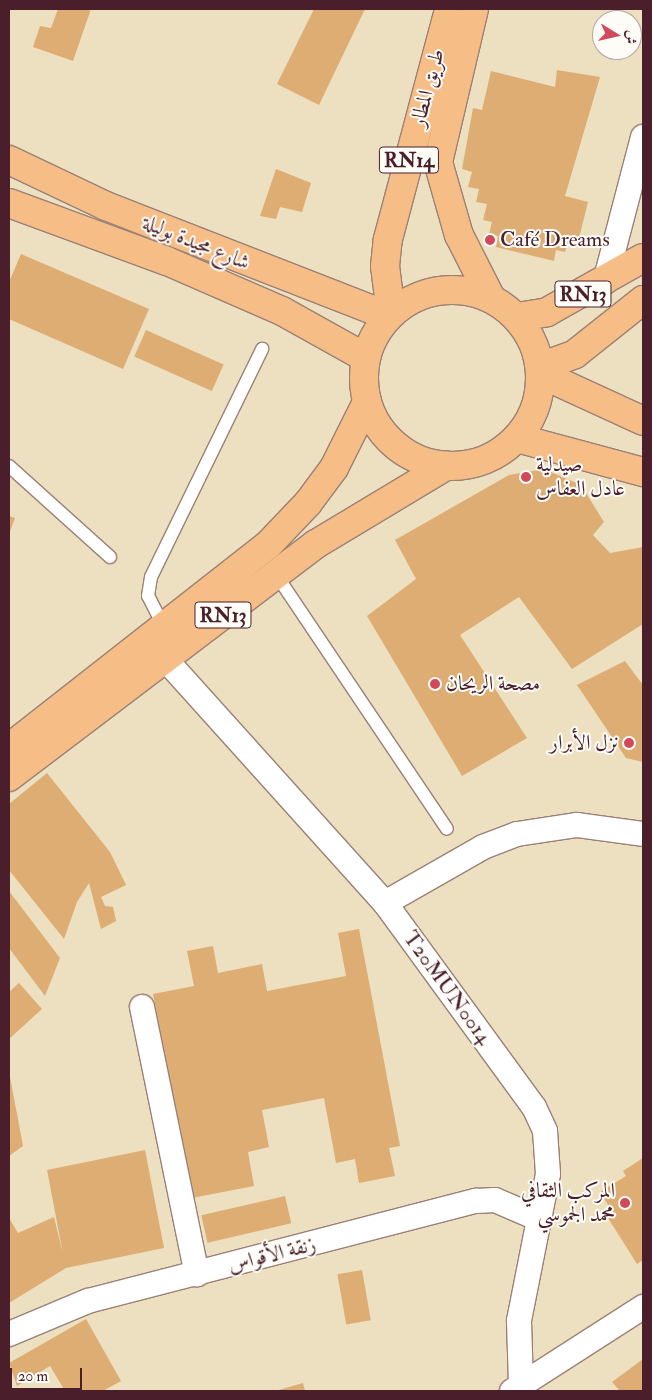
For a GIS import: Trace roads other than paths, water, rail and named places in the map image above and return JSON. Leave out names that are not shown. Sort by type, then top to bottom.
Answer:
[{"type":"main road","name":"طريق المطار","points":[[390,315],[385,266],[388,239],[449,9]]},
{"type":"main road","name":"طريق المطار","points":[[474,9],[438,162],[458,236],[491,298]]},
{"type":"main road","name":"شارع مجيدة بوليلة","points":[[9,160],[106,206],[390,315]]},
{"type":"main road","name":"شارع مجيدة بوليلة","points":[[9,203],[167,261],[282,311],[366,358]]},
{"type":"main road","name":"RN13","points":[[517,317],[547,312],[605,282],[643,258]]},
{"type":"main road","points":[[439,290],[465,290],[491,298],[517,317],[532,340],[540,370],[530,419],[517,438],[484,460],[446,466],[420,460],[397,446],[378,426],[367,402],[366,358],[390,315],[413,298],[439,290]]},
{"type":"main road","name":"RN13","points":[[540,370],[575,354],[643,300]]},
{"type":"main road","points":[[540,370],[643,420]]},
{"type":"main road","name":"RN13","points":[[9,748],[165,629],[268,544],[308,503],[334,468],[367,402]]},
{"type":"main road","points":[[517,438],[643,472]]},
{"type":"main road","name":"RN13","points":[[9,777],[167,661],[275,573],[446,466]]},
{"type":"street","points":[[605,282],[643,137]]},
{"type":"street","name":"T20MUN0014","points":[[167,661],[384,903],[534,1106],[549,1152],[519,1321],[516,1388]]},
{"type":"street","points":[[384,903],[483,847],[517,834],[577,825],[643,834]]},
{"type":"street","points":[[142,1007],[197,1274]]},
{"type":"street","name":"زنقة الأقواس","points":[[9,1334],[66,1307],[476,1201],[496,1200],[537,1218]]},
{"type":"street","points":[[516,1388],[643,1306]]},
{"type":"lane","points":[[165,629],[148,596],[151,577],[262,349]]},
{"type":"lane","points":[[9,466],[110,557]]},
{"type":"lane","points":[[275,573],[447,829]]},
{"type":"place","name":"Café Dreams","points":[[490,240]]},
{"type":"place","name":"صيدلية عادل العفاس","points":[[526,477]]},
{"type":"place","name":"مصحة الريحان","points":[[435,684]]},
{"type":"place","name":"نزل الأبرار","points":[[629,743]]},
{"type":"place","name":"المركب الثقافي محمد الجموسي","points":[[625,1203]]}]
